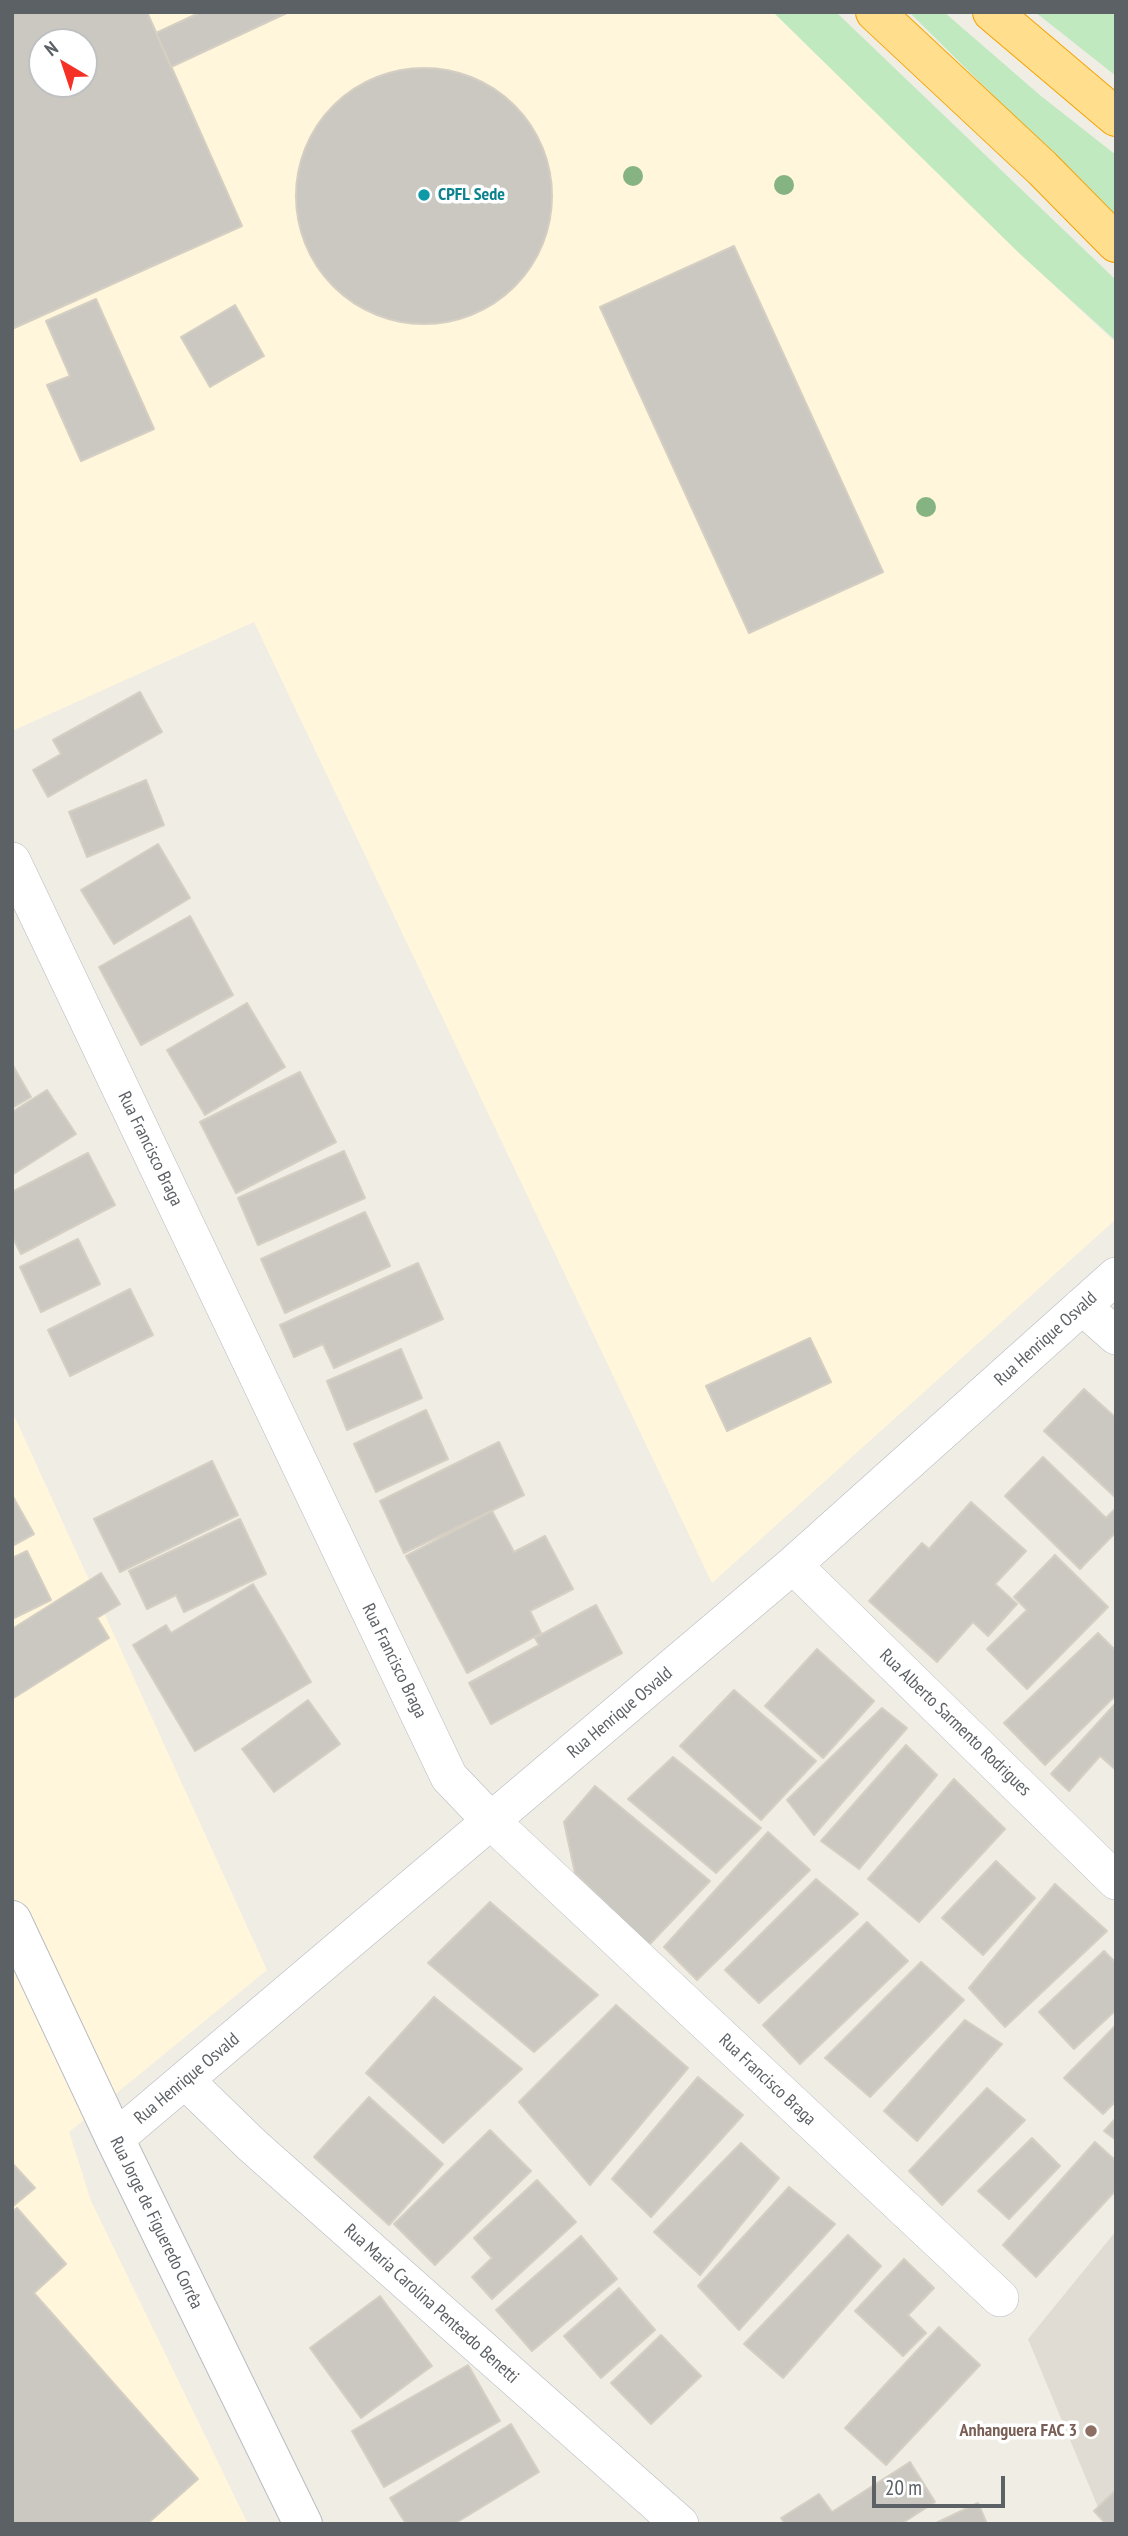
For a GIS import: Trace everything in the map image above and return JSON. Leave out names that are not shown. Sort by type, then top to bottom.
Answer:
[{"type":"highway","points":[[875,12],[1042,168],[1116,243]]},
{"type":"highway","points":[[992,12],[1116,117]]},
{"type":"street","name":"Rua Francisco Braga","points":[[12,861],[449,1777],[492,1822],[1000,2298]]},
{"type":"street","name":"Rua Henrique Osvald","points":[[115,2139],[793,1565],[1116,1276]]},
{"type":"street","points":[[1082,1306],[1116,1336]]},
{"type":"street","name":"Rua Alberto Sarmento Rodrigues","points":[[793,1565],[1116,1881]]},
{"type":"street","name":"Rua Jorge de Figueredo Corrêa","points":[[12,1920],[115,2139],[303,2524]]},
{"type":"street","name":"Rua Maria Carolina Penteado Benetti","points":[[186,2081],[253,2146],[680,2524]]},
{"type":"shaded area","points":[[12,12],[773,12],[1020,254],[1116,343],[1116,1219],[712,1583],[254,622],[12,731]]},
{"type":"shaded area","points":[[12,1411],[267,1970],[69,2132],[91,2201],[248,2524],[12,2524]]},
{"type":"shaded area","name":"Anhanguera FAC 3","points":[[1116,2231],[1116,2524],[1105,2524],[1028,2339]]},
{"type":"green space","points":[[773,12],[836,12],[1116,280],[1116,341],[1020,254]]},
{"type":"green space","points":[[909,12],[944,12],[1041,96],[1116,155],[1116,217]]},
{"type":"green space","points":[[1035,12],[1116,12],[1116,76]]},
{"type":"building","points":[[12,12],[147,12],[242,226],[12,329]]},
{"type":"building","points":[[201,12],[289,12],[171,67],[156,33]]},
{"type":"building","name":"CPFL Sede","points":[[411,68],[437,68],[473,77],[495,89],[515,105],[531,125],[543,147],[550,171],[550,221],[543,245],[531,267],[515,287],[495,303],[473,315],[437,324],[411,324],[375,315],[353,303],[333,287],[317,267],[305,245],[296,209],[296,183],[305,147],[317,125],[333,105],[353,89],[375,77]]},
{"type":"building","points":[[734,246],[883,572],[749,633],[600,307]]},
{"type":"building","points":[[96,299],[154,429],[81,461],[47,385],[70,376],[46,321]]},
{"type":"building","points":[[235,305],[264,356],[210,387],[181,337]]},
{"type":"building","points":[[140,692],[162,732],[48,797],[33,770],[61,754],[53,740]]},
{"type":"building","points":[[146,780],[164,825],[87,857],[69,812]]},
{"type":"building","points":[[158,844],[190,898],[114,944],[81,890]]},
{"type":"building","points":[[190,916],[233,995],[141,1045],[99,967]]},
{"type":"building","points":[[247,1003],[285,1067],[205,1115],[167,1050]]},
{"type":"building","points":[[12,1064],[31,1097],[12,1108]]},
{"type":"building","points":[[300,1072],[336,1142],[236,1193],[200,1122]]},
{"type":"building","points":[[47,1090],[76,1134],[12,1175],[12,1112]]},
{"type":"building","points":[[344,1151],[365,1198],[258,1245],[238,1198]]},
{"type":"building","points":[[88,1153],[115,1205],[21,1254],[12,1236],[12,1192]]},
{"type":"building","points":[[365,1212],[390,1266],[285,1313],[261,1259]]},
{"type":"building","points":[[78,1239],[100,1284],[41,1312],[20,1267]]},
{"type":"building","points":[[418,1263],[443,1319],[334,1368],[323,1344],[294,1357],[280,1325]]},
{"type":"building","points":[[130,1289],[153,1335],[70,1376],[48,1330]]},
{"type":"building","points":[[810,1338],[831,1382],[727,1431],[706,1386]]},
{"type":"building","points":[[401,1349],[422,1398],[347,1430],[327,1381]]},
{"type":"building","points":[[1084,1389],[1116,1418],[1116,1498],[1044,1431]]},
{"type":"building","points":[[426,1410],[448,1459],[376,1492],[354,1444]]},
{"type":"building","points":[[499,1442],[524,1495],[404,1553],[380,1501]]},
{"type":"building","points":[[1043,1457],[1106,1518],[1116,1508],[1116,1532],[1080,1569],[1005,1496]]},
{"type":"building","points":[[212,1461],[238,1515],[120,1572],[94,1519]]},
{"type":"building","points":[[12,1495],[34,1534],[12,1546]]},
{"type":"building","points":[[971,1502],[1026,1551],[995,1584],[1017,1604],[988,1636],[973,1622],[937,1662],[869,1601],[922,1543],[929,1549]]},
{"type":"building","points":[[492,1511],[514,1552],[545,1536],[573,1589],[530,1611],[541,1633],[467,1673],[406,1556]]},
{"type":"building","points":[[240,1519],[266,1574],[184,1612],[176,1595],[147,1609],[129,1571]]},
{"type":"building","points":[[27,1551],[51,1600],[12,1619],[12,1558]]},
{"type":"building","points":[[1055,1555],[1108,1607],[1027,1689],[987,1649],[1027,1610],[1014,1597]]},
{"type":"building","points":[[101,1573],[120,1604],[97,1618],[109,1638],[12,1699],[12,1629]]},
{"type":"building","points":[[253,1584],[311,1682],[195,1751],[133,1645],[166,1625],[171,1633]]},
{"type":"building","points":[[596,1605],[622,1653],[491,1724],[469,1683],[539,1645],[535,1638]]},
{"type":"building","points":[[1098,1633],[1116,1651],[1116,1695],[1045,1765],[1004,1723]]},
{"type":"building","points":[[817,1649],[874,1701],[823,1758],[765,1706]]},
{"type":"building","points":[[734,1690],[816,1761],[761,1820],[680,1746]]},
{"type":"building","points":[[308,1700],[340,1744],[274,1792],[242,1749]]},
{"type":"building","points":[[1116,1703],[1116,1770],[1100,1756],[1069,1791],[1051,1774]]},
{"type":"building","points":[[882,1708],[907,1728],[814,1835],[787,1800]]},
{"type":"building","points":[[906,1745],[937,1775],[859,1869],[821,1841]]},
{"type":"building","points":[[673,1757],[761,1828],[716,1873],[628,1799]]},
{"type":"building","points":[[954,1779],[1005,1829],[919,1922],[868,1879]]},
{"type":"building","points":[[595,1786],[710,1881],[649,1945],[575,1873],[564,1822]]},
{"type":"building","points":[[768,1832],[810,1870],[697,1980],[664,1947]]},
{"type":"building","points":[[996,1861],[1035,1898],[983,1955],[942,1918]]},
{"type":"building","points":[[816,1879],[858,1914],[759,2003],[725,1970]]},
{"type":"building","points":[[1055,1884],[1107,1931],[1005,2027],[969,1988]]},
{"type":"building","points":[[490,1902],[598,1995],[534,2052],[428,1963]]},
{"type":"building","points":[[867,1922],[908,1961],[800,2064],[763,2025]]},
{"type":"building","points":[[1104,1951],[1116,1963],[1116,2010],[1074,2049],[1039,2012]]},
{"type":"building","points":[[921,1962],[964,2000],[870,2097],[825,2058]]},
{"type":"building","points":[[434,1997],[522,2069],[443,2143],[366,2073]]},
{"type":"building","points":[[616,2005],[688,2068],[590,2185],[519,2102]]},
{"type":"building","points":[[965,2020],[1002,2044],[917,2141],[884,2111]]},
{"type":"building","points":[[1116,2025],[1116,2101],[1103,2114],[1064,2078]]},
{"type":"building","points":[[698,2077],[743,2115],[651,2217],[612,2179]]},
{"type":"building","points":[[987,2088],[1025,2120],[942,2205],[909,2171]]},
{"type":"building","points":[[369,2097],[443,2164],[389,2225],[314,2157]]},
{"type":"building","points":[[1116,2118],[1116,2140],[1104,2131]]},
{"type":"building","points":[[490,2130],[531,2171],[435,2265],[394,2224]]},
{"type":"building","points":[[1032,2138],[1060,2166],[1009,2219],[978,2191]]},
{"type":"building","points":[[1095,2142],[1116,2161],[1116,2190],[1036,2277],[1003,2245]]},
{"type":"building","points":[[741,2143],[779,2178],[700,2275],[654,2232]]},
{"type":"building","points":[[12,2163],[35,2188],[12,2207]]},
{"type":"building","points":[[537,2180],[576,2222],[492,2299],[472,2277],[492,2258],[474,2238]]},
{"type":"building","points":[[789,2187],[835,2224],[739,2330],[698,2286]]},
{"type":"building","points":[[17,2208],[66,2264],[34,2293],[198,2479],[147,2524],[12,2524],[12,2212]]},
{"type":"building","points":[[848,2235],[881,2266],[783,2378],[744,2344]]},
{"type":"building","points":[[581,2236],[617,2279],[532,2351],[496,2310]]},
{"type":"building","points":[[904,2259],[934,2288],[908,2315],[926,2333],[903,2356],[855,2311]]},
{"type":"building","points":[[619,2288],[655,2330],[601,2378],[564,2336]]},
{"type":"building","points":[[380,2296],[432,2366],[361,2418],[310,2348]]},
{"type":"building","points":[[939,2327],[980,2365],[886,2465],[845,2428]]},
{"type":"building","points":[[661,2335],[701,2376],[651,2424],[611,2383]]},
{"type":"building","points":[[468,2365],[500,2421],[384,2487],[352,2431]]},
{"type":"building","points":[[511,2424],[539,2472],[454,2524],[406,2524],[390,2498]]},
{"type":"building","points":[[910,2462],[935,2502],[901,2524],[785,2524],[781,2518],[819,2494],[832,2512]]},
{"type":"building","points":[[1116,2490],[1116,2524],[1106,2524],[1094,2511]]},
{"type":"building","points":[[978,2503],[987,2524],[934,2524]]},
{"type":"place","name":"CPFL Sede","points":[[424,195]]},
{"type":"place","name":"Anhanguera FAC 3","points":[[1091,2431]]}]
